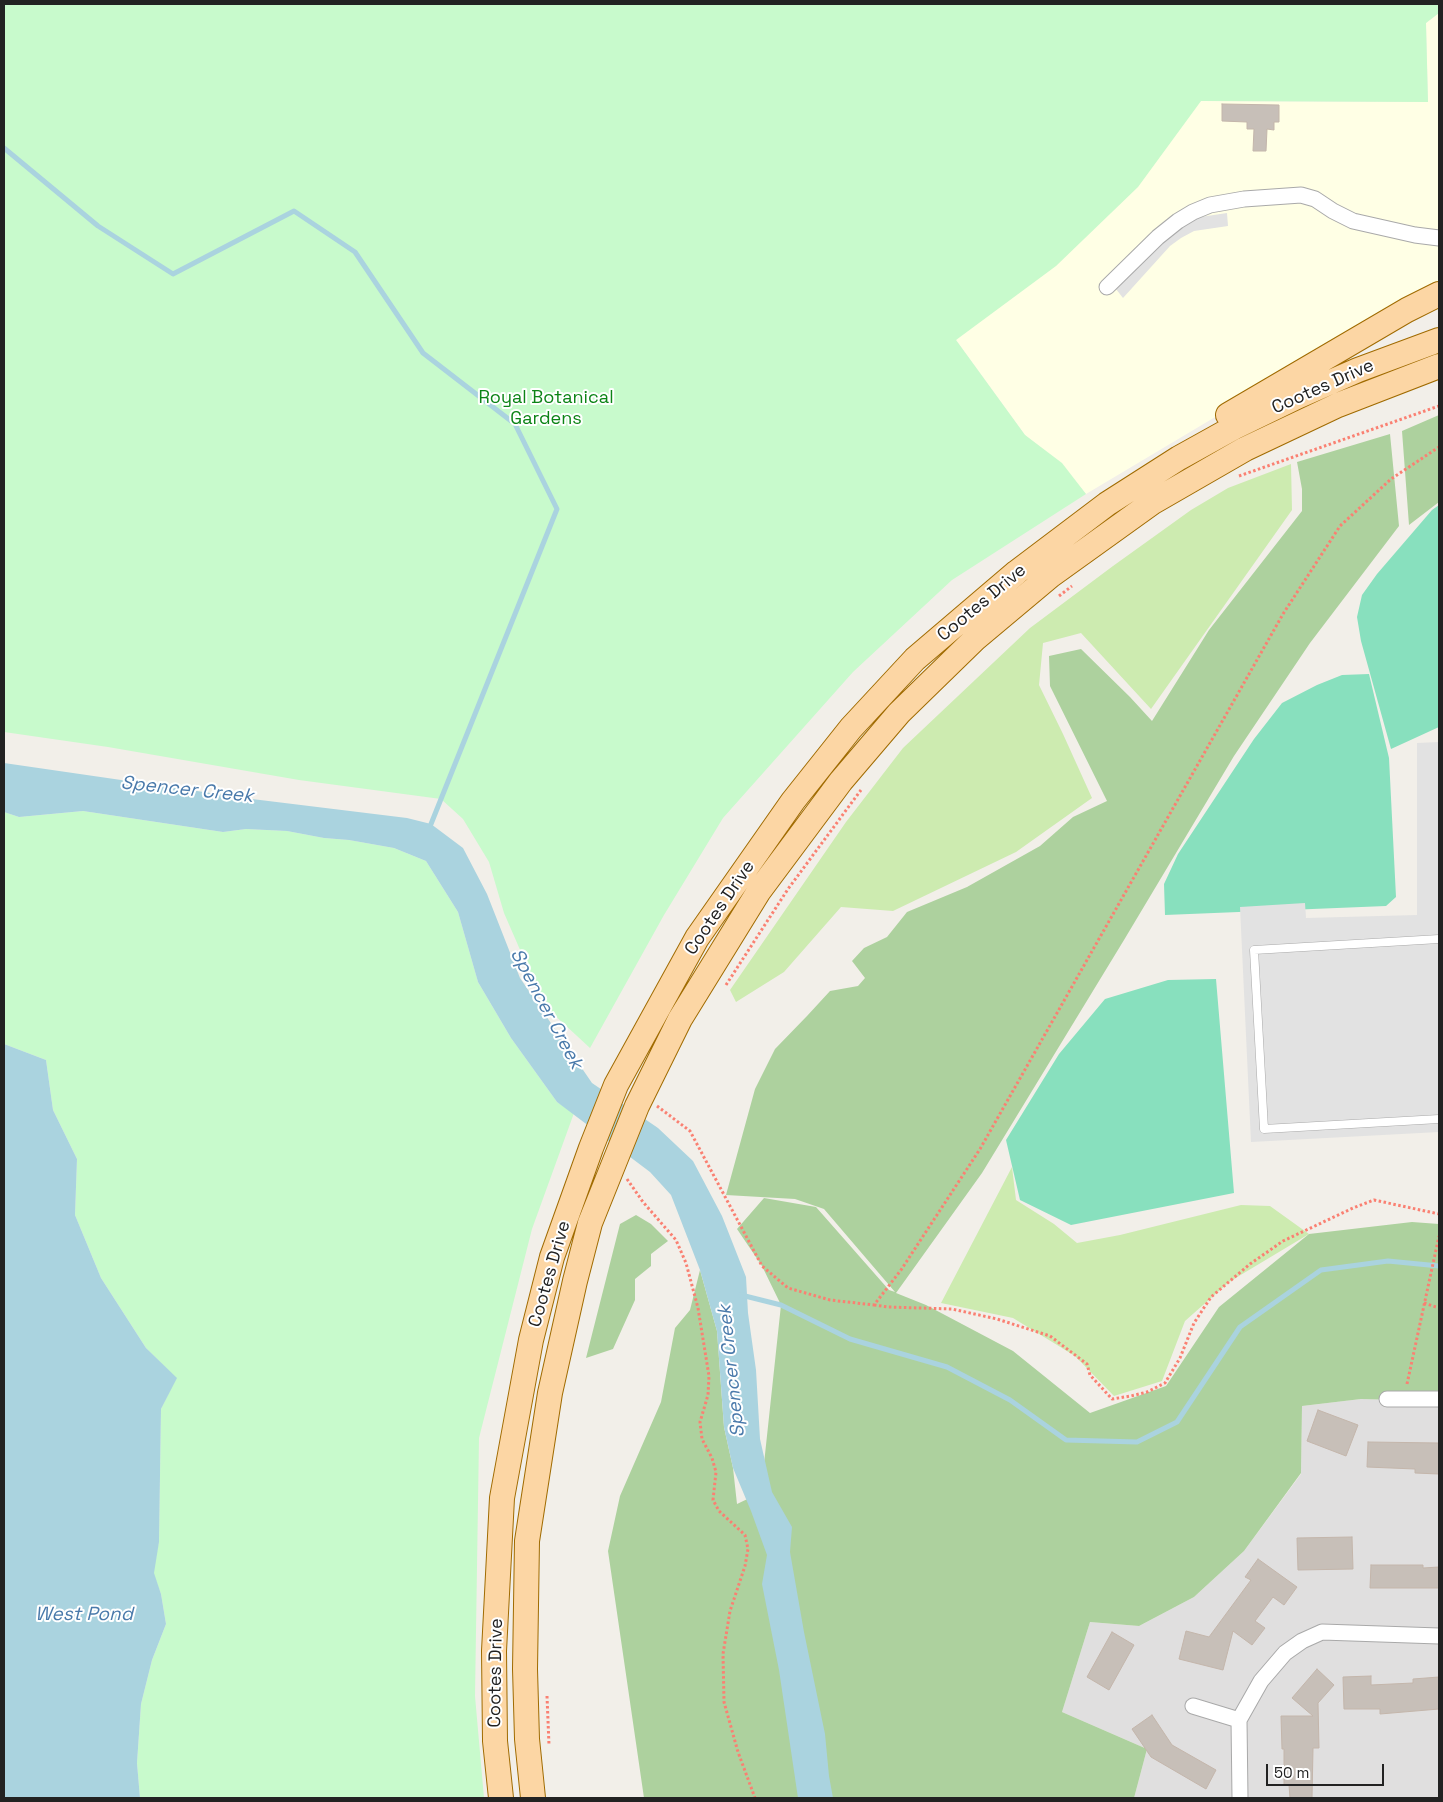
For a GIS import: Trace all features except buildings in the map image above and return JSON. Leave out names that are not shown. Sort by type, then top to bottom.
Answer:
[{"type":"main road","points":[[1107,504],[1142,471],[1211,425],[1407,310],[1439,294]]},
{"type":"main road","name":"Cootes Drive","points":[[501,1798],[495,1741],[494,1651],[502,1498],[531,1340],[552,1258],[591,1148],[616,1085],[697,938],[793,801],[851,728],[915,659],[1018,572],[1107,504],[1179,458],[1241,424],[1299,396],[1358,370],[1439,340]]},
{"type":"main road","name":"Cootes Drive","points":[[533,1798],[527,1739],[525,1669],[527,1541],[550,1393],[575,1281],[590,1222],[620,1177],[649,1109],[680,1019],[759,891],[841,781],[899,713],[976,638],[1050,576],[1153,502],[1246,449],[1338,405],[1439,366]]},
{"type":"street","points":[[1107,287],[1178,220],[1210,205],[1244,199],[1301,195],[1315,199],[1353,221],[1415,235],[1439,238]]},
{"type":"street","points":[[1387,1399],[1439,1399]]},
{"type":"street","points":[[1240,1798],[1239,1720],[1261,1681],[1285,1653],[1302,1641],[1322,1632],[1439,1636]]},
{"type":"street","points":[[1194,1706],[1239,1720]]},
{"type":"lane","points":[[1439,939],[1254,950],[1264,1129],[1439,1119]]},
{"type":"path","points":[[1235,478],[1439,406]]},
{"type":"path","points":[[874,1305],[901,1270],[980,1149],[1284,614],[1340,526],[1391,479],[1439,447]]},
{"type":"path","points":[[1055,599],[1079,581]]},
{"type":"path","points":[[726,986],[788,889],[863,787]]},
{"type":"path","points":[[661,1098],[649,1109],[690,1131],[762,1266],[788,1288],[830,1300],[888,1308],[952,1309],[997,1319],[1050,1336],[1087,1364],[1090,1376],[1112,1399],[1147,1392],[1164,1383],[1180,1358],[1194,1323],[1211,1297],[1250,1264],[1284,1241],[1374,1200],[1439,1214]]},
{"type":"path","points":[[620,1177],[676,1240],[686,1263],[698,1308],[710,1376],[708,1395],[700,1422],[702,1439],[712,1458],[716,1472],[713,1500],[719,1510],[745,1534],[748,1549],[745,1566],[730,1611],[723,1654],[724,1702],[738,1752],[755,1798]]},
{"type":"path","points":[[1404,1399],[1439,1236]]},
{"type":"path","points":[[1424,1302],[1439,1308]]},
{"type":"path","points":[[547,1695],[549,1753]]},
{"type":"shaded area","points":[[1439,13],[1439,288],[1336,345],[1086,494],[1061,463],[1025,435],[956,340],[1201,101],[1428,102],[1426,23]]},
{"type":"shaded area","points":[[1227,213],[1228,226],[1194,231],[1181,238],[1170,246],[1123,298],[1116,289],[1165,234],[1194,218]]},
{"type":"shaded area","points":[[1439,742],[1439,1132],[1251,1142],[1240,907],[1305,903],[1306,918],[1417,915],[1417,743]]},
{"type":"shaded area","points":[[1361,1399],[1439,1401],[1439,1798],[1134,1798],[1147,1749],[1062,1712],[1090,1622],[1139,1626],[1194,1597],[1244,1551],[1301,1474],[1302,1406]]},
{"type":"green space","name":"Royal Botanical Gardens","points":[[4,4],[1439,4],[1439,13],[1426,23],[1428,102],[1201,101],[1138,187],[1056,266],[956,340],[1025,435],[1062,463],[1086,494],[952,580],[853,672],[723,818],[664,915],[590,1048],[550,1011],[531,975],[504,913],[489,862],[463,819],[441,799],[299,780],[108,747],[4,732]]},
{"type":"green space","points":[[1439,415],[1439,502],[1409,525],[1402,431]]},
{"type":"green space","points":[[1390,434],[1399,526],[1310,643],[1234,756],[982,1173],[896,1293],[926,1305],[1013,1351],[1090,1413],[1166,1386],[1219,1307],[1309,1234],[1412,1222],[1439,1224],[1439,1401],[1361,1399],[1302,1406],[1301,1473],[1244,1551],[1194,1597],[1139,1626],[1090,1622],[1062,1712],[1147,1749],[1134,1798],[644,1798],[608,1551],[620,1496],[661,1402],[675,1328],[690,1310],[700,1270],[717,1331],[724,1427],[733,1468],[737,1504],[760,1493],[781,1305],[762,1266],[737,1229],[764,1198],[816,1207],[889,1290],[895,1292],[824,1209],[795,1199],[726,1195],[755,1089],[775,1049],[830,991],[858,986],[865,978],[852,961],[864,948],[887,937],[907,912],[967,887],[1040,846],[1073,817],[1107,801],[1050,686],[1049,656],[1081,649],[1152,721],[1209,630],[1302,511],[1302,489],[1297,462]]},
{"type":"green space","points":[[1291,464],[1292,510],[1151,709],[1081,633],[1043,643],[1039,685],[1092,798],[1016,852],[893,911],[841,907],[784,972],[736,1002],[730,990],[846,822],[903,748],[1030,628],[1113,566],[1191,510],[1228,488]]},
{"type":"green space","points":[[1439,505],[1439,727],[1391,749],[1361,641],[1357,617],[1362,595],[1377,574],[1432,510]]},
{"type":"green space","points":[[1369,674],[1389,758],[1396,897],[1386,906],[1165,915],[1164,884],[1178,854],[1254,739],[1282,703],[1317,685],[1342,675]]},
{"type":"green space","points":[[83,811],[223,832],[246,829],[287,831],[324,838],[349,840],[394,848],[426,861],[458,912],[478,982],[511,1038],[557,1102],[574,1113],[532,1229],[479,1438],[475,1696],[484,1798],[140,1798],[137,1763],[141,1704],[152,1660],[166,1624],[161,1594],[153,1573],[159,1541],[161,1409],[176,1378],[146,1348],[101,1278],[75,1215],[77,1159],[53,1110],[46,1060],[4,1044],[4,812],[19,817]]},
{"type":"green space","points":[[1216,979],[1234,1193],[1071,1225],[1020,1200],[1006,1140],[1059,1054],[1105,999],[1168,980]]},
{"type":"green space","points":[[1012,1167],[1016,1200],[1054,1224],[1077,1243],[1120,1235],[1241,1205],[1270,1206],[1309,1234],[1229,1282],[1185,1321],[1162,1381],[1114,1396],[1075,1356],[1013,1318],[941,1303]]},
{"type":"green space","points":[[636,1215],[651,1224],[668,1241],[651,1254],[651,1266],[635,1279],[635,1300],[613,1349],[586,1358],[620,1224]]},
{"type":"water","name":"Spencer Creek","points":[[4,763],[252,799],[407,818],[431,824],[463,848],[487,894],[520,978],[592,1083],[658,1128],[693,1161],[722,1216],[746,1277],[748,1313],[756,1370],[760,1439],[772,1492],[792,1527],[790,1552],[825,1734],[833,1798],[798,1798],[779,1670],[762,1584],[767,1555],[733,1468],[724,1427],[717,1331],[700,1270],[671,1195],[650,1172],[557,1102],[511,1038],[478,982],[458,912],[426,861],[394,848],[287,831],[246,829],[223,832],[83,811],[19,817],[4,812]]},
{"type":"water","name":"West Pond","points":[[4,1044],[46,1060],[53,1110],[77,1159],[75,1215],[101,1278],[146,1348],[177,1378],[161,1409],[159,1542],[154,1573],[161,1594],[166,1624],[152,1660],[141,1704],[137,1763],[140,1798],[4,1798]]},
{"type":"waterway","points":[[4,148],[98,226],[173,274],[294,211],[355,252],[423,353],[515,424],[557,509],[431,824]]},
{"type":"waterway","points":[[1139,1441],[1177,1422],[1240,1327],[1321,1270],[1388,1261],[1439,1266]]},
{"type":"waterway","points":[[741,1295],[781,1305],[850,1339],[947,1367],[1010,1400],[1066,1440],[1137,1442],[1141,1440]]}]
